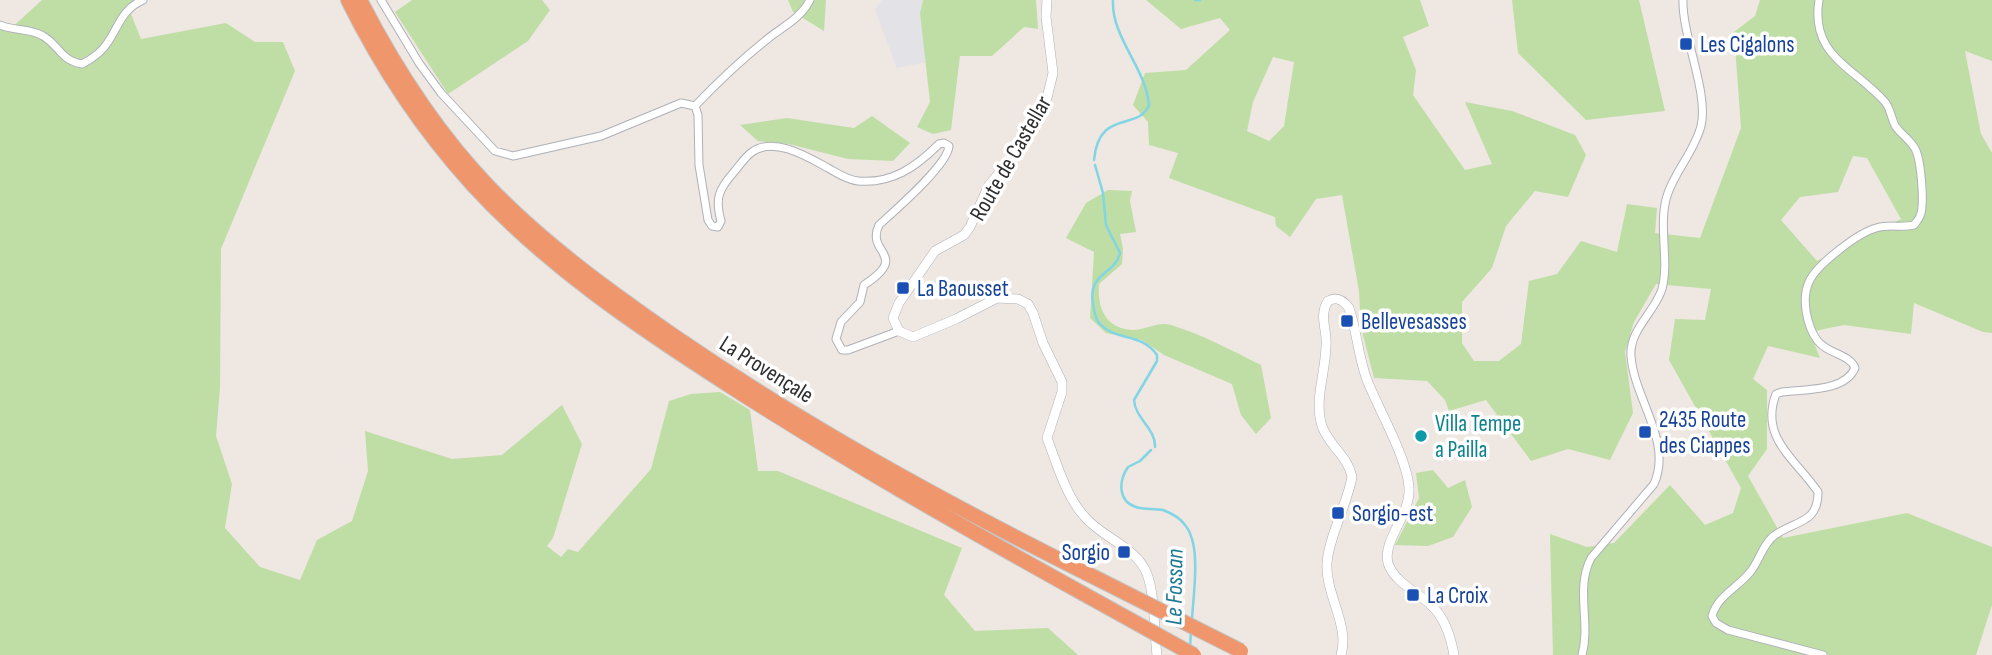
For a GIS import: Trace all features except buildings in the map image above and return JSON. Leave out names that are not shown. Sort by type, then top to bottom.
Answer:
[{"type":"highway","name":"La Provençale","points":[[348,0],[408,103],[446,155],[500,214],[586,286],[851,455],[1082,593],[1194,655]]},
{"type":"highway","name":"La Provençale","points":[[360,0],[418,100],[489,186],[523,220],[576,265],[718,372]]},
{"type":"highway","name":"La Provençale","points":[[851,455],[1245,653]]},
{"type":"street","points":[[0,25],[38,33],[46,37],[63,57],[82,64],[93,58],[107,43],[125,13],[143,0]]},
{"type":"street","points":[[381,0],[419,63],[442,93],[495,151],[502,154],[526,154],[601,136],[668,106],[681,103],[695,106]]},
{"type":"street","points":[[695,106],[712,87],[800,14],[810,0]]},
{"type":"street","name":"Route de Castellar","points":[[899,331],[893,318],[899,303],[935,251],[957,239],[970,227],[995,174],[1018,151],[1048,98],[1052,73],[1046,17],[1047,0]]},
{"type":"street","points":[[1582,655],[1585,569],[1591,558],[1654,484],[1660,471],[1656,437],[1634,369],[1631,348],[1661,293],[1668,194],[1695,142],[1702,116],[1683,0]]},
{"type":"street","points":[[1819,0],[1816,17],[1824,43],[1853,75],[1884,101],[1898,130],[1918,154],[1920,216],[1914,225],[1874,228],[1817,270],[1809,282],[1806,306],[1809,326],[1821,346],[1849,359],[1855,368],[1849,378],[1827,387],[1782,392],[1776,394],[1773,401],[1773,428],[1776,439],[1782,450],[1818,492],[1818,503],[1805,520],[1773,536],[1751,572],[1716,604],[1712,616],[1716,623],[1728,630],[1823,655]]},
{"type":"street","points":[[695,106],[698,115],[699,165],[708,220],[712,226],[718,227],[721,221],[717,205],[722,186],[751,153],[760,148],[782,148],[807,156],[849,179],[858,181],[895,176],[910,170],[939,144],[949,146],[949,153],[934,172],[878,225],[876,240],[886,259],[885,267],[864,285],[860,302],[841,322],[836,339],[842,350],[848,350],[899,331],[913,337],[925,334],[997,298],[1018,299],[1028,304],[1042,343],[1062,382],[1062,392],[1048,430],[1047,438],[1051,449],[1082,514],[1093,526],[1129,551],[1144,568],[1150,587],[1157,655]]},
{"type":"street","points":[[1342,655],[1344,646],[1328,580],[1327,561],[1352,477],[1350,466],[1326,435],[1319,407],[1326,341],[1323,309],[1328,301],[1335,299],[1343,300],[1349,307],[1367,380],[1408,477],[1409,501],[1388,550],[1389,567],[1441,616],[1451,638],[1454,655]]},
{"type":"shaded area","points":[[882,0],[923,0],[920,14],[926,62],[897,68],[875,10]]},
{"type":"green space","points":[[42,0],[136,0],[131,14],[141,39],[226,23],[255,42],[283,42],[295,71],[221,249],[220,388],[216,436],[232,484],[225,528],[260,567],[300,580],[317,540],[352,521],[368,471],[365,431],[452,459],[502,455],[562,405],[582,444],[553,538],[547,546],[561,557],[568,549],[578,552],[651,469],[669,401],[691,394],[720,392],[750,410],[758,471],[778,471],[962,548],[944,595],[975,631],[1048,628],[1078,655],[0,655],[0,29],[7,32]]},
{"type":"green space","points":[[412,0],[542,0],[550,10],[528,41],[448,94],[395,12]]},
{"type":"green space","points":[[788,0],[826,0],[824,31],[793,12]]},
{"type":"green space","points":[[923,0],[1036,0],[1038,29],[1024,27],[992,56],[960,56],[951,130],[933,134],[917,127],[930,102],[920,13]]},
{"type":"green space","points":[[1146,0],[1420,0],[1429,26],[1403,37],[1416,70],[1413,95],[1465,170],[1492,164],[1465,102],[1512,111],[1575,135],[1586,155],[1568,197],[1535,191],[1506,226],[1492,268],[1462,302],[1462,343],[1474,361],[1499,361],[1521,344],[1529,281],[1557,274],[1581,241],[1617,252],[1627,204],[1657,208],[1655,233],[1700,238],[1741,128],[1734,32],[1755,16],[1760,0],[1992,0],[1992,61],[1965,51],[1981,134],[1992,153],[1992,333],[1983,332],[1914,303],[1911,334],[1844,325],[1810,332],[1820,358],[1768,346],[1753,379],[1767,390],[1767,449],[1748,476],[1783,538],[1907,513],[1992,547],[1992,605],[1976,655],[1553,655],[1550,534],[1587,547],[1614,543],[1670,485],[1705,525],[1733,513],[1741,488],[1669,360],[1675,319],[1705,320],[1711,289],[1656,284],[1634,322],[1625,352],[1633,413],[1610,460],[1568,449],[1531,461],[1486,400],[1449,411],[1445,400],[1427,381],[1374,378],[1361,327],[1359,291],[1342,195],[1316,199],[1290,237],[1276,226],[1275,217],[1169,178],[1178,153],[1149,145],[1148,122],[1133,105],[1145,73],[1186,70],[1230,30],[1220,18],[1181,29]],"holes":[[[1273,57],[1294,62],[1284,126],[1269,141],[1247,131],[1253,102]],[[1853,156],[1867,158],[1901,219],[1817,261],[1781,220],[1800,197],[1838,192]]]},
{"type":"green space","points":[[1512,0],[1639,0],[1665,111],[1586,120],[1518,53]]},
{"type":"green space","points":[[872,116],[910,143],[893,161],[848,159],[789,144],[758,141],[740,125],[787,118],[854,128]]},
{"type":"green space","points":[[1108,190],[1132,191],[1130,201],[1136,232],[1120,234],[1122,264],[1099,284],[1101,308],[1105,315],[1109,321],[1123,329],[1171,325],[1206,338],[1261,365],[1271,418],[1256,434],[1241,415],[1232,384],[1164,355],[1142,340],[1106,333],[1090,318],[1094,252],[1066,238],[1086,203]]},
{"type":"green space","points":[[1433,470],[1448,488],[1465,480],[1472,507],[1453,537],[1428,546],[1395,545],[1419,498],[1416,473]]},
{"type":"waterway","name":"Le Fossan","points":[[1094,160],[1097,144],[1103,133],[1119,123],[1136,118],[1144,113],[1149,105],[1142,78],[1117,27],[1113,0]]},
{"type":"waterway","name":"Le Fossan","points":[[1195,0],[1200,0]]},
{"type":"waterway","name":"Le Fossan","points":[[1095,165],[1103,193],[1106,225],[1120,253],[1113,266],[1102,275],[1094,287],[1092,297],[1095,313],[1107,330],[1144,343],[1157,355],[1157,361],[1134,400],[1152,435],[1155,447]]},
{"type":"waterway","name":"Le Fossan","points":[[1151,450],[1140,461],[1128,467],[1123,478],[1123,495],[1125,500],[1136,507],[1163,510],[1172,514],[1183,522],[1190,534],[1195,557],[1192,620]]},
{"type":"waterway","name":"Le Fossan","points":[[1190,648],[1191,630]]},
{"type":"place","name":"Les Cigalons","points":[[1686,44]]},
{"type":"place","name":"La Baousset","points":[[903,288]]},
{"type":"place","name":"Bellevesasses","points":[[1347,321]]},
{"type":"place","name":"2435 Route des Ciappes","points":[[1645,432]]},
{"type":"place","name":"Villa Tempe a Pailla","points":[[1421,436]]},
{"type":"place","name":"Sorgio-est","points":[[1338,513]]},
{"type":"place","name":"Sorgio","points":[[1124,552]]},
{"type":"place","name":"La Croix","points":[[1413,595]]}]
